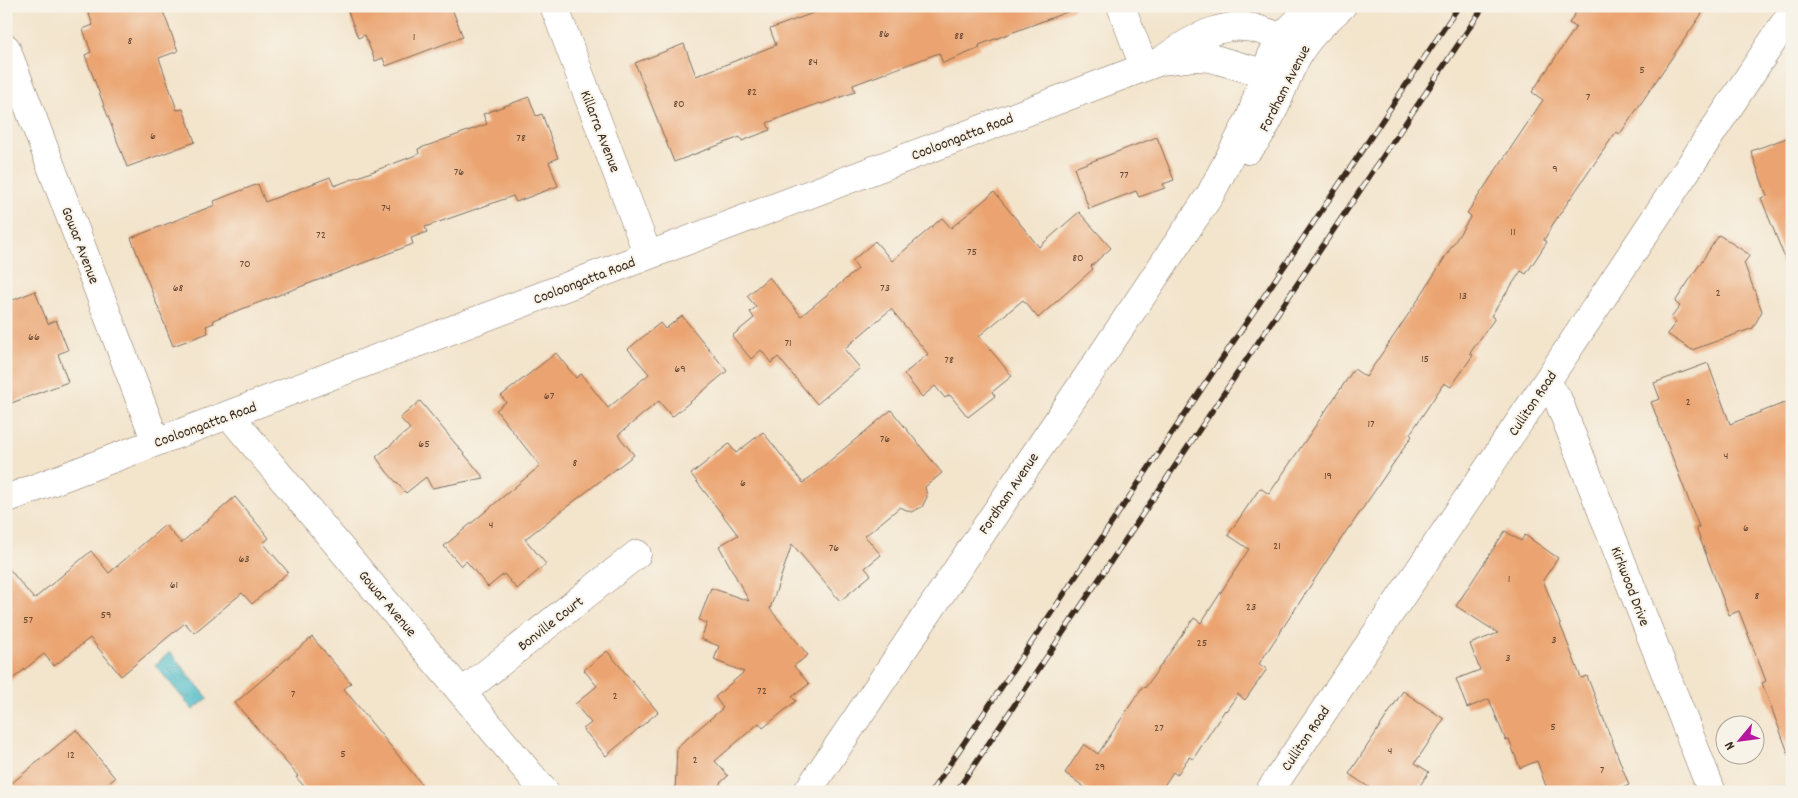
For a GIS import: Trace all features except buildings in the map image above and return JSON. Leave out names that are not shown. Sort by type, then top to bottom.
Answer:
[{"type":"street","name":"Killarra Avenue","points":[[554,6],[648,255]]},
{"type":"street","points":[[1121,6],[1152,64]]},
{"type":"street","name":"Fordham Avenue","points":[[1210,194],[1265,129],[1295,23],[1312,6]]},
{"type":"street","name":"Fordham Avenue","points":[[807,792],[1210,194],[1250,116],[1265,72],[1312,35],[1342,6]]},
{"type":"street","name":"Culliton Road","points":[[1269,792],[1792,12]]},
{"type":"street","name":"Cooloongatta Road","points":[[6,499],[1152,64],[1212,32],[1228,27],[1256,28],[1272,34],[1288,52]]},
{"type":"street","name":"Gowar Avenue","points":[[6,48],[156,442]]},
{"type":"street","name":"Cooloongatta Road","points":[[1152,64],[1194,57],[1211,58],[1265,72]]},
{"type":"street","name":"Kirkwood Drive","points":[[1544,384],[1557,397],[1712,792]]},
{"type":"street","name":"Gowar Avenue","points":[[229,415],[545,792]]},
{"type":"street","name":"Bonville Court","points":[[463,692],[637,554]]},
{"type":"water","points":[[170,652],[208,698],[193,710],[155,665]]},
{"type":"railway","points":[[931,792],[1459,6]]},
{"type":"railway","points":[[956,792],[1484,6]]}]
